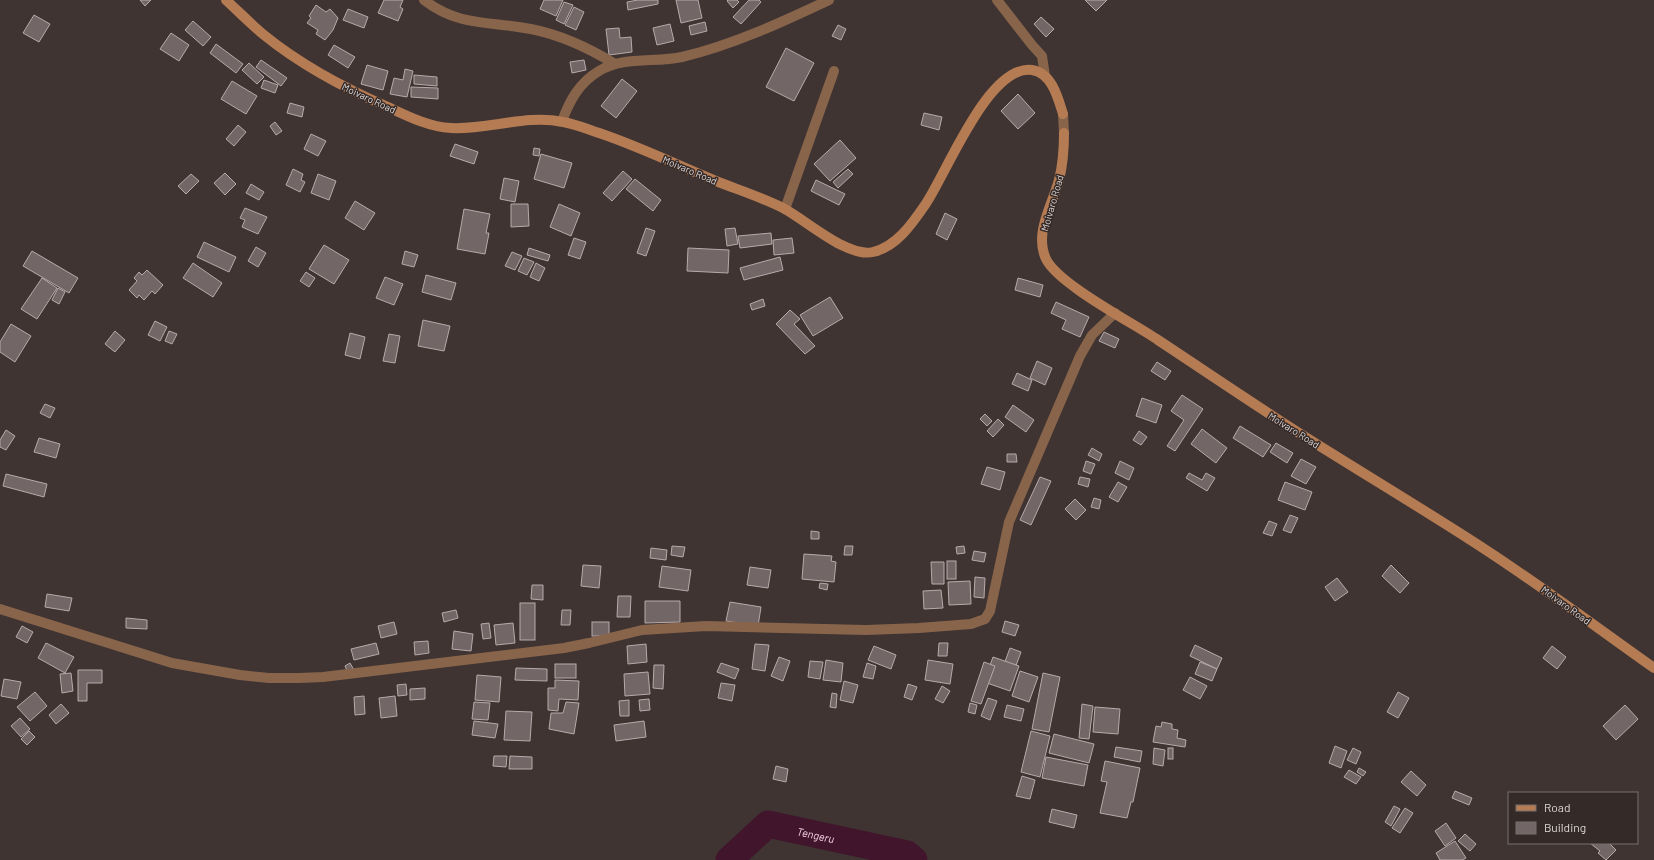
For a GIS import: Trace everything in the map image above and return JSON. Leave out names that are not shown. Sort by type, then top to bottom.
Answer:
[{"type":"street","name":"Moivaro Road","points":[[226,0],[264,35],[296,59],[359,95],[414,119],[432,125],[451,128],[538,120],[562,121],[614,138],[785,209],[844,247],[859,253],[871,253],[885,248],[908,228],[927,202],[971,122],[988,97],[1014,73],[1025,70],[1037,71],[1045,76],[1058,94],[1063,114],[1064,133],[1062,164],[1058,182],[1044,224],[1042,248],[1046,259],[1052,268],[1066,280],[1298,433],[1469,539],[1654,668]]},
{"type":"street","points":[[424,0],[442,12],[462,20],[516,26],[550,34],[590,49],[615,64]]},
{"type":"street","points":[[562,121],[576,91],[584,82],[599,71],[615,64],[680,57],[710,49],[798,15],[829,0]]},
{"type":"street","points":[[997,0],[1042,56],[1045,76]]},
{"type":"street","points":[[785,209],[834,71]]},
{"type":"street","points":[[0,610],[172,663],[240,675],[269,678],[323,677],[564,648],[642,630],[706,626],[780,629],[891,630],[971,624],[985,619],[990,611],[1011,516],[1080,356],[1092,335],[1116,313]]},
{"type":"building","points":[[140,0],[151,0],[145,6]]},
{"type":"building","points":[[384,0],[403,0],[400,7],[403,9],[398,21],[378,13]]},
{"type":"building","points":[[544,0],[563,0],[556,16],[540,9]]},
{"type":"building","points":[[638,0],[658,0],[658,4],[628,10],[627,2]]},
{"type":"building","points":[[676,0],[698,0],[702,18],[681,23]]},
{"type":"building","points":[[737,0],[739,2],[733,8],[727,1]]},
{"type":"building","points":[[749,0],[759,0],[761,2],[741,24],[733,17]]},
{"type":"building","points":[[1085,0],[1107,0],[1096,11]]},
{"type":"building","points":[[564,2],[573,5],[564,24],[556,20]]},
{"type":"building","points":[[316,5],[326,12],[330,9],[338,18],[333,30],[325,40],[316,34],[318,30],[307,23],[311,18],[309,16]]},
{"type":"building","points":[[574,7],[584,12],[576,30],[565,25]]},
{"type":"building","points":[[348,9],[368,17],[364,28],[343,20]]},
{"type":"building","points":[[34,15],[50,24],[39,42],[23,33]]},
{"type":"building","points":[[1041,17],[1054,29],[1046,37],[1034,24]]},
{"type":"building","points":[[193,21],[211,37],[203,46],[185,30]]},
{"type":"building","points":[[705,22],[707,31],[691,35],[689,26]]},
{"type":"building","points":[[670,24],[674,41],[657,45],[653,28]]},
{"type":"building","points":[[838,25],[846,29],[841,40],[832,36]]},
{"type":"building","points":[[619,28],[620,38],[631,37],[632,52],[609,55],[606,29]]},
{"type":"building","points":[[171,33],[189,45],[179,61],[160,49]]},
{"type":"building","points":[[216,44],[243,64],[236,73],[210,53]]},
{"type":"building","points":[[334,45],[355,57],[348,68],[328,55]]},
{"type":"building","points":[[786,48],[814,63],[794,101],[766,87]]},
{"type":"building","points":[[261,60],[287,78],[281,86],[256,67]]},
{"type":"building","points":[[584,60],[586,70],[572,73],[570,62]]},
{"type":"building","points":[[249,63],[264,77],[257,84],[242,70]]},
{"type":"building","points":[[367,65],[388,71],[383,90],[361,84]]},
{"type":"building","points":[[405,69],[413,71],[407,97],[390,94],[394,78],[403,80]]},
{"type":"building","points":[[414,75],[437,77],[437,86],[414,84]]},
{"type":"building","points":[[622,79],[637,91],[616,118],[601,106]]},
{"type":"building","points":[[264,80],[278,85],[275,93],[261,88]]},
{"type":"building","points":[[232,81],[257,96],[246,114],[221,99]]},
{"type":"building","points":[[411,87],[438,88],[438,99],[411,97]]},
{"type":"building","points":[[1018,94],[1035,113],[1018,129],[1001,111]]},
{"type":"building","points":[[290,103],[304,107],[302,117],[287,113]]},
{"type":"building","points":[[924,113],[942,117],[939,130],[921,125]]},
{"type":"building","points":[[275,122],[282,131],[276,135],[270,126]]},
{"type":"building","points":[[238,125],[246,132],[234,146],[226,139]]},
{"type":"building","points":[[311,134],[326,141],[318,156],[304,149]]},
{"type":"building","points":[[840,140],[856,158],[830,181],[814,164]]},
{"type":"building","points":[[455,144],[478,152],[474,164],[450,156]]},
{"type":"building","points":[[534,148],[540,149],[539,156],[533,155]]},
{"type":"building","points":[[541,154],[572,163],[564,188],[534,179]]},
{"type":"building","points":[[293,169],[303,174],[301,180],[305,182],[300,192],[286,185]]},
{"type":"building","points":[[848,169],[853,174],[838,188],[833,182]]},
{"type":"building","points":[[623,171],[632,179],[612,201],[603,193]]},
{"type":"building","points":[[225,173],[236,184],[225,195],[214,183]]},
{"type":"building","points":[[191,174],[199,181],[186,194],[178,186]]},
{"type":"building","points":[[318,174],[336,181],[329,200],[311,193]]},
{"type":"building","points":[[504,178],[519,181],[515,202],[500,199]]},
{"type":"building","points":[[635,179],[661,200],[653,211],[626,189]]},
{"type":"building","points":[[816,180],[845,194],[839,205],[811,191]]},
{"type":"building","points":[[251,184],[264,192],[259,200],[246,193]]},
{"type":"building","points":[[355,201],[375,213],[364,230],[345,218]]},
{"type":"building","points":[[511,204],[528,204],[529,226],[511,227]]},
{"type":"building","points":[[559,204],[580,213],[571,236],[550,227]]},
{"type":"building","points":[[245,208],[267,217],[258,234],[242,227],[245,220],[240,218]]},
{"type":"building","points":[[464,209],[490,214],[486,233],[489,233],[485,254],[457,249]]},
{"type":"building","points":[[945,213],[957,219],[947,240],[936,234]]},
{"type":"building","points":[[646,228],[655,231],[646,256],[637,253]]},
{"type":"building","points":[[735,228],[738,244],[727,246],[725,229]]},
{"type":"building","points":[[771,233],[772,244],[740,248],[738,236]]},
{"type":"building","points":[[574,238],[586,242],[580,259],[568,255]]},
{"type":"building","points":[[792,238],[794,253],[774,255],[773,240]]},
{"type":"building","points":[[204,242],[236,257],[229,272],[197,257]]},
{"type":"building","points":[[324,245],[349,260],[334,284],[309,269]]},
{"type":"building","points":[[256,247],[266,253],[258,267],[248,261]]},
{"type":"building","points":[[529,248],[550,255],[548,261],[527,255]]},
{"type":"building","points":[[688,248],[729,250],[728,273],[687,271]]},
{"type":"building","points":[[32,251],[78,278],[69,293],[23,266]]},
{"type":"building","points":[[405,251],[418,255],[414,267],[402,264]]},
{"type":"building","points":[[512,252],[522,256],[515,270],[505,266]]},
{"type":"building","points":[[780,257],[783,270],[744,280],[740,268]]},
{"type":"building","points":[[524,258],[534,262],[527,275],[518,271]]},
{"type":"building","points":[[193,263],[222,283],[213,297],[183,278]]},
{"type":"building","points":[[536,263],[545,268],[539,281],[530,277]]},
{"type":"building","points":[[147,270],[163,285],[155,294],[152,291],[144,300],[139,295],[137,298],[129,290],[137,281],[134,278],[139,272],[142,275]]},
{"type":"building","points":[[306,272],[315,278],[309,287],[300,281]]},
{"type":"building","points":[[426,275],[456,283],[451,300],[422,292]]},
{"type":"building","points":[[385,277],[403,284],[394,305],[376,298]]},
{"type":"building","points":[[42,278],[57,288],[37,319],[21,309]]},
{"type":"building","points":[[1018,278],[1043,285],[1040,297],[1015,290]]},
{"type":"building","points":[[58,288],[65,292],[59,304],[52,300]]},
{"type":"building","points":[[830,297],[843,318],[813,336],[800,315]]},
{"type":"building","points":[[763,299],[765,306],[752,310],[750,304]]},
{"type":"building","points":[[1056,302],[1089,317],[1080,337],[1062,329],[1066,320],[1051,313]]},
{"type":"building","points":[[790,310],[800,319],[794,324],[815,346],[805,354],[776,324]]},
{"type":"building","points":[[423,320],[450,326],[444,351],[418,346]]},
{"type":"building","points":[[155,321],[167,327],[160,341],[148,335]]},
{"type":"building","points":[[11,324],[31,336],[15,362],[0,352],[0,342]]},
{"type":"building","points":[[115,331],[125,340],[115,352],[105,344]]},
{"type":"building","points":[[169,331],[177,334],[172,344],[165,341]]},
{"type":"building","points":[[1104,332],[1119,339],[1115,348],[1099,341]]},
{"type":"building","points":[[350,333],[365,337],[360,359],[345,355]]},
{"type":"building","points":[[389,334],[400,336],[395,363],[383,361]]},
{"type":"building","points":[[1037,361],[1052,368],[1045,385],[1030,378]]},
{"type":"building","points":[[1157,362],[1171,371],[1165,380],[1151,371]]},
{"type":"building","points":[[1017,373],[1032,380],[1028,391],[1012,384]]},
{"type":"building","points":[[1182,395],[1203,409],[1175,451],[1167,446],[1184,420],[1171,411]]},
{"type":"building","points":[[1142,398],[1162,405],[1156,423],[1136,416]]},
{"type":"building","points":[[45,404],[55,408],[50,418],[40,413]]},
{"type":"building","points":[[1013,405],[1034,420],[1026,432],[1005,417]]},
{"type":"building","points":[[985,414],[992,421],[987,426],[980,419]]},
{"type":"building","points":[[998,419],[1004,425],[993,437],[987,431]]},
{"type":"building","points":[[1240,426],[1271,445],[1263,457],[1233,438]]},
{"type":"building","points":[[1202,429],[1227,448],[1216,463],[1191,444]]},
{"type":"building","points":[[6,430],[15,436],[6,450],[0,447],[0,440]]},
{"type":"building","points":[[1139,431],[1147,437],[1141,445],[1133,440]]},
{"type":"building","points":[[39,438],[60,444],[56,458],[34,452]]},
{"type":"building","points":[[1276,443],[1293,453],[1287,463],[1270,452]]},
{"type":"building","points":[[1092,448],[1102,454],[1099,461],[1088,455]]},
{"type":"building","points":[[1007,454],[1016,454],[1017,462],[1007,462]]},
{"type":"building","points":[[1301,459],[1316,467],[1306,484],[1291,476]]},
{"type":"building","points":[[1086,461],[1095,464],[1091,474],[1083,471]]},
{"type":"building","points":[[1120,461],[1134,468],[1129,480],[1115,473]]},
{"type":"building","points":[[987,467],[1005,472],[1000,490],[981,484]]},
{"type":"building","points":[[1189,473],[1202,480],[1206,473],[1215,478],[1207,491],[1186,478]]},
{"type":"building","points":[[6,474],[47,484],[44,497],[3,486]]},
{"type":"building","points":[[1040,477],[1051,481],[1031,525],[1020,520]]},
{"type":"building","points":[[1080,477],[1090,479],[1088,487],[1078,484]]},
{"type":"building","points":[[1118,482],[1127,487],[1118,502],[1109,497]]},
{"type":"building","points":[[1285,482],[1312,492],[1305,510],[1278,500]]},
{"type":"building","points":[[1094,498],[1101,500],[1099,509],[1091,507]]},
{"type":"building","points":[[1075,499],[1086,510],[1076,520],[1065,509]]},
{"type":"building","points":[[1290,515],[1298,518],[1291,533],[1283,530]]},
{"type":"building","points":[[1269,521],[1277,524],[1272,536],[1263,533]]},
{"type":"building","points":[[811,531],[819,532],[819,539],[811,539]]},
{"type":"building","points":[[672,546],[685,547],[683,557],[671,555]]},
{"type":"building","points":[[845,546],[853,546],[852,555],[844,555]]},
{"type":"building","points":[[964,546],[965,553],[957,554],[956,547]]},
{"type":"building","points":[[651,548],[667,550],[666,560],[650,558]]},
{"type":"building","points":[[974,551],[986,553],[984,562],[972,560]]},
{"type":"building","points":[[804,554],[832,556],[831,561],[836,562],[834,582],[802,579]]},
{"type":"building","points":[[947,561],[956,561],[956,579],[947,579]]},
{"type":"building","points":[[931,562],[944,562],[944,584],[932,584]]},
{"type":"building","points":[[583,565],[601,566],[599,588],[581,586]]},
{"type":"building","points":[[1391,565],[1409,583],[1400,593],[1382,576]]},
{"type":"building","points":[[662,566],[691,570],[688,591],[659,587]]},
{"type":"building","points":[[750,567],[771,570],[768,588],[747,585]]},
{"type":"building","points":[[975,577],[985,578],[984,598],[974,597]]},
{"type":"building","points":[[1337,578],[1348,592],[1335,601],[1325,587]]},
{"type":"building","points":[[970,581],[971,604],[949,605],[948,582]]},
{"type":"building","points":[[820,583],[828,584],[827,590],[819,588]]},
{"type":"building","points":[[532,585],[543,585],[543,600],[531,599]]},
{"type":"building","points":[[941,590],[943,608],[924,609],[923,591]]},
{"type":"building","points":[[47,594],[72,598],[69,611],[45,607]]},
{"type":"building","points":[[618,596],[631,596],[630,617],[617,617]]},
{"type":"building","points":[[645,601],[680,601],[680,622],[645,623]]},
{"type":"building","points":[[730,602],[761,607],[758,626],[726,621]]},
{"type":"building","points":[[520,603],[535,603],[535,640],[520,640]]},
{"type":"building","points":[[456,610],[458,618],[444,622],[442,613]]},
{"type":"building","points":[[562,610],[571,610],[570,625],[561,625]]},
{"type":"building","points":[[126,618],[147,620],[147,629],[126,628]]},
{"type":"building","points":[[1005,621],[1019,625],[1015,636],[1002,632]]},
{"type":"building","points":[[394,622],[397,634],[381,638],[378,626]]},
{"type":"building","points":[[592,622],[609,622],[609,636],[592,636]]},
{"type":"building","points":[[489,623],[491,638],[483,639],[481,624]]},
{"type":"building","points":[[513,623],[515,643],[496,645],[494,625]]},
{"type":"building","points":[[22,626],[33,632],[27,643],[16,637]]},
{"type":"building","points":[[454,631],[473,634],[471,651],[452,649]]},
{"type":"building","points":[[428,641],[429,653],[415,655],[414,642]]},
{"type":"building","points":[[46,643],[74,657],[65,673],[38,658]]},
{"type":"building","points":[[376,643],[379,654],[354,660],[351,649]]},
{"type":"building","points":[[939,643],[948,643],[947,656],[938,656]]},
{"type":"building","points":[[646,644],[647,662],[628,664],[627,646]]},
{"type":"building","points":[[755,644],[769,645],[765,671],[752,669]]},
{"type":"building","points":[[1195,645],[1222,658],[1217,669],[1190,656]]},
{"type":"building","points":[[874,646],[896,655],[891,669],[868,660]]},
{"type":"building","points":[[1552,646],[1566,657],[1557,669],[1543,658]]},
{"type":"building","points":[[1010,648],[1021,652],[1014,671],[1003,667]]},
{"type":"building","points":[[779,657],[790,661],[783,681],[771,676]]},
{"type":"building","points":[[993,657],[1019,666],[1010,691],[984,682]]},
{"type":"building","points":[[826,660],[843,663],[841,682],[823,680]]},
{"type":"building","points":[[928,660],[953,664],[950,684],[925,680]]},
{"type":"building","points":[[810,661],[823,662],[820,679],[808,677]]},
{"type":"building","points":[[984,662],[995,666],[981,704],[971,701]]},
{"type":"building","points":[[1200,662],[1217,669],[1212,681],[1195,674]]},
{"type":"building","points":[[350,663],[354,670],[348,673],[345,666]]},
{"type":"building","points":[[721,663],[739,669],[735,679],[717,672]]},
{"type":"building","points":[[867,663],[876,666],[873,679],[863,677]]},
{"type":"building","points":[[555,664],[576,664],[576,678],[555,678]]},
{"type":"building","points":[[654,665],[664,665],[663,689],[653,688]]},
{"type":"building","points":[[516,668],[547,669],[547,681],[515,680]]},
{"type":"building","points":[[78,670],[102,670],[102,683],[87,683],[87,701],[78,701]]},
{"type":"building","points":[[1020,671],[1038,677],[1029,702],[1012,696]]},
{"type":"building","points":[[648,672],[650,694],[625,696],[624,674]]},
{"type":"building","points":[[71,673],[73,691],[62,693],[60,674]]},
{"type":"building","points":[[1043,673],[1060,677],[1049,732],[1032,729]]},
{"type":"building","points":[[477,675],[501,677],[499,702],[475,700]]},
{"type":"building","points":[[1190,677],[1207,686],[1200,699],[1183,690]]},
{"type":"building","points":[[4,679],[21,682],[17,699],[1,696]]},
{"type":"building","points":[[555,680],[579,681],[578,700],[559,699],[558,711],[548,710],[548,688],[555,688]]},
{"type":"building","points":[[844,681],[858,685],[853,703],[840,700]]},
{"type":"building","points":[[721,683],[735,685],[732,701],[718,698]]},
{"type":"building","points":[[406,684],[407,695],[398,696],[397,685]]},
{"type":"building","points":[[908,684],[917,687],[912,700],[904,697]]},
{"type":"building","points":[[942,686],[950,691],[943,703],[935,699]]},
{"type":"building","points":[[425,688],[425,699],[410,700],[410,689]]},
{"type":"building","points":[[35,692],[47,706],[30,721],[17,707]]},
{"type":"building","points":[[1398,692],[1409,698],[1398,718],[1387,712]]},
{"type":"building","points":[[832,693],[837,694],[836,708],[830,707]]},
{"type":"building","points":[[364,696],[365,714],[355,715],[354,697]]},
{"type":"building","points":[[395,696],[397,716],[381,718],[379,698]]},
{"type":"building","points":[[988,698],[997,701],[990,720],[981,716]]},
{"type":"building","points":[[649,699],[650,710],[640,711],[639,700]]},
{"type":"building","points":[[629,700],[629,716],[620,716],[619,701]]},
{"type":"building","points":[[474,702],[490,703],[488,720],[472,719]]},
{"type":"building","points":[[566,702],[579,703],[574,734],[549,729],[551,713],[563,713]]},
{"type":"building","points":[[970,703],[977,705],[975,714],[968,712]]},
{"type":"building","points":[[61,704],[69,713],[56,724],[49,715]]},
{"type":"building","points":[[1082,704],[1093,706],[1089,739],[1079,738]]},
{"type":"building","points":[[1007,705],[1024,709],[1021,721],[1004,717]]},
{"type":"building","points":[[1625,705],[1638,719],[1616,740],[1603,726]]},
{"type":"building","points":[[1095,707],[1120,709],[1118,734],[1093,732]]},
{"type":"building","points":[[506,711],[532,712],[530,741],[504,740]]},
{"type":"building","points":[[20,718],[30,729],[21,737],[11,726]]},
{"type":"building","points":[[474,721],[498,724],[495,738],[472,735]]},
{"type":"building","points":[[644,721],[646,737],[616,741],[614,725]]},
{"type":"building","points":[[1162,722],[1172,724],[1172,729],[1178,730],[1177,738],[1186,740],[1185,747],[1153,742],[1156,726],[1161,727]]},
{"type":"building","points":[[29,731],[35,737],[27,745],[21,739]]},
{"type":"building","points":[[1031,731],[1050,736],[1040,777],[1021,772]]},
{"type":"building","points":[[1054,734],[1094,744],[1089,763],[1049,753]]},
{"type":"building","points":[[1335,746],[1347,751],[1341,768],[1329,763]]},
{"type":"building","points":[[1116,747],[1142,751],[1140,762],[1114,757]]},
{"type":"building","points":[[1154,748],[1165,750],[1163,766],[1153,764]]},
{"type":"building","points":[[1168,748],[1173,748],[1173,759],[1168,759]]},
{"type":"building","points":[[1353,748],[1361,752],[1356,764],[1347,760]]},
{"type":"building","points":[[494,756],[507,756],[506,767],[493,766]]},
{"type":"building","points":[[510,756],[532,757],[532,769],[509,769]]},
{"type":"building","points":[[1046,757],[1088,765],[1084,786],[1042,778]]},
{"type":"building","points":[[1105,761],[1140,768],[1133,802],[1131,802],[1127,818],[1100,813],[1107,782],[1101,781]]},
{"type":"building","points":[[776,766],[788,769],[786,782],[773,779]]},
{"type":"building","points":[[1359,768],[1366,772],[1363,776],[1357,772]]},
{"type":"building","points":[[1349,770],[1361,777],[1356,784],[1344,777]]},
{"type":"building","points":[[1411,771],[1426,785],[1417,796],[1401,782]]},
{"type":"building","points":[[1022,776],[1035,780],[1030,799],[1016,796]]},
{"type":"building","points":[[1455,791],[1472,798],[1469,805],[1452,798]]},
{"type":"building","points":[[1394,806],[1400,809],[1391,826],[1385,822]]},
{"type":"building","points":[[1405,808],[1413,813],[1400,833],[1392,828]]},
{"type":"building","points":[[1052,809],[1077,815],[1074,828],[1049,822]]},
{"type":"building","points":[[1446,823],[1456,838],[1445,846],[1435,831]]},
{"type":"building","points":[[1465,834],[1476,844],[1470,851],[1458,841]]},
{"type":"building","points":[[1455,841],[1466,858],[1462,860],[1440,860],[1436,853]]},
{"type":"building","points":[[1591,844],[1610,844],[1616,850],[1606,860],[1598,853],[1600,851]]},
{"type":"waterway","name":"Tengeru","points":[[729,860],[768,824],[907,854],[914,860]]}]
